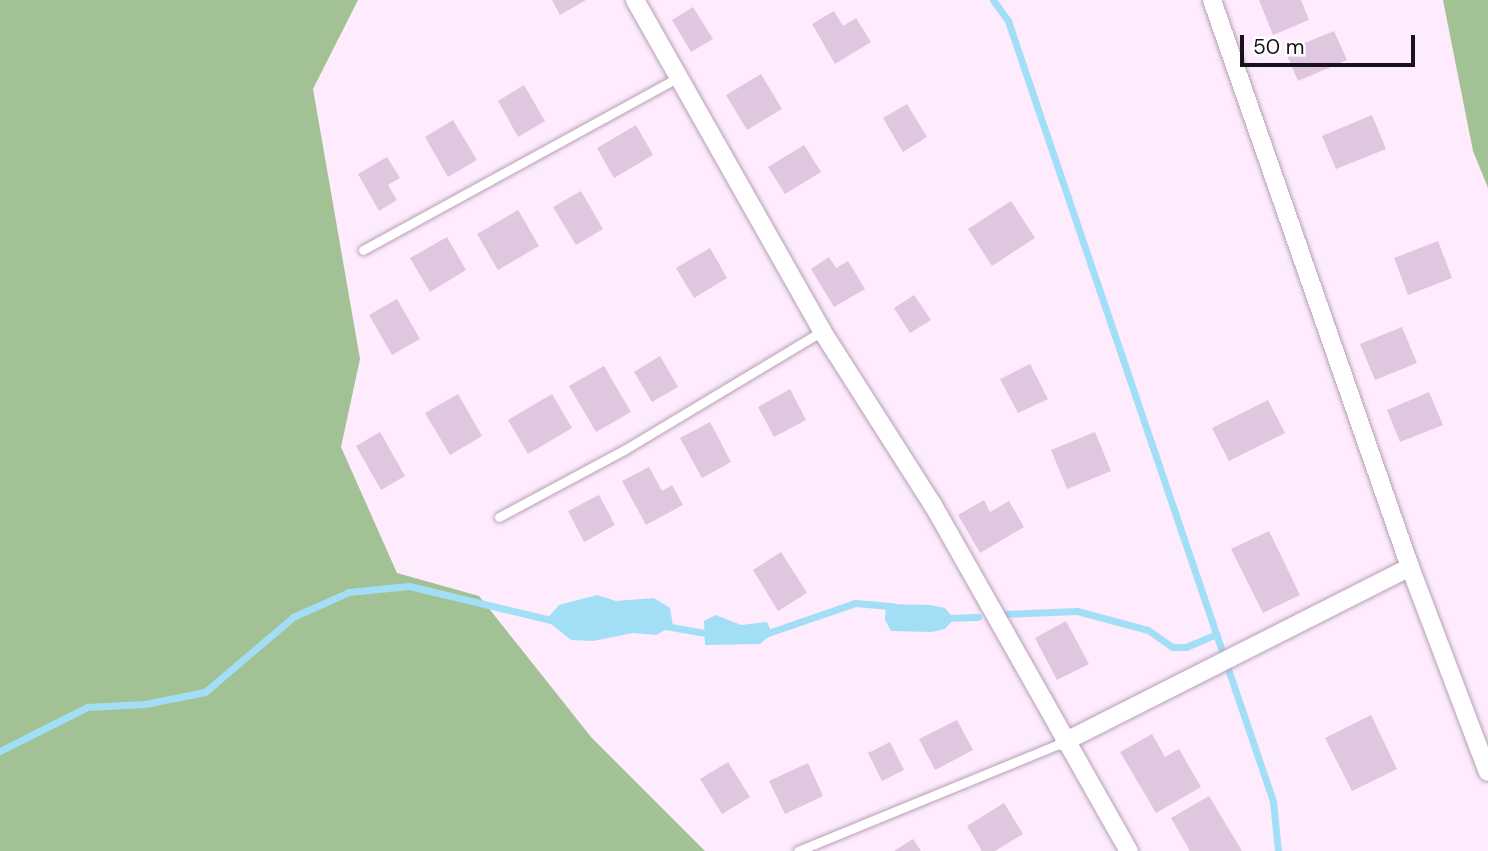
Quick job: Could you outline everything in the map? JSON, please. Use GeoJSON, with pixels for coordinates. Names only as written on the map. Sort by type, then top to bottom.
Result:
{"type":"FeatureCollection","features":[{"type":"Feature","properties":{"kind":"street"},"geometry":{"type":"LineString","coordinates":[[635,0],[822,331],[933,505],[1064,742],[1129,851]]}},
{"type":"Feature","properties":{"kind":"street"},"geometry":{"type":"LineString","coordinates":[[1212,0],[1410,567],[1488,772]]}},
{"type":"Feature","properties":{"kind":"street"},"geometry":{"type":"LineString","coordinates":[[1064,742],[1214,663],[1410,567]]}},
{"type":"Feature","properties":{"kind":"lane"},"geometry":{"type":"LineString","coordinates":[[363,250],[677,78]]}},
{"type":"Feature","properties":{"kind":"lane"},"geometry":{"type":"LineString","coordinates":[[499,517],[624,450],[822,331]]}},
{"type":"Feature","properties":{"kind":"lane"},"geometry":{"type":"LineString","coordinates":[[798,851],[1064,742]]}},
{"type":"Feature","properties":{"kind":"green space"},"geometry":{"type":"Polygon","coordinates":[[[0,0],[358,0],[313,89],[360,359],[341,447],[397,573],[479,596],[591,737],[705,851],[0,851],[0,0]]]}},
{"type":"Feature","properties":{"kind":"green space"},"geometry":{"type":"Polygon","coordinates":[[[1443,0],[1488,0],[1488,188],[1473,151],[1443,0]]]}},
{"type":"Feature","properties":{"kind":"water"},"geometry":{"type":"Polygon","coordinates":[[[597,595],[616,601],[654,598],[670,608],[673,626],[656,635],[633,633],[593,641],[571,640],[546,620],[559,605],[597,595]]]}},
{"type":"Feature","properties":{"kind":"water"},"geometry":{"type":"Polygon","coordinates":[[[886,604],[945,608],[954,619],[945,629],[932,632],[891,631],[885,620],[886,604]]]}},
{"type":"Feature","properties":{"kind":"water"},"geometry":{"type":"Polygon","coordinates":[[[716,615],[741,625],[767,622],[772,634],[760,644],[705,645],[704,621],[716,615]]]}},
{"type":"Feature","properties":{"kind":"building"},"geometry":{"type":"Polygon","coordinates":[[[552,0],[586,0],[560,15],[552,0]]]}},
{"type":"Feature","properties":{"kind":"building"},"geometry":{"type":"Polygon","coordinates":[[[1259,0],[1301,0],[1309,20],[1273,35],[1259,0]]]}},
{"type":"Feature","properties":{"kind":"building"},"geometry":{"type":"Polygon","coordinates":[[[693,7],[713,39],[691,52],[672,20],[693,7]]]}},
{"type":"Feature","properties":{"kind":"building"},"geometry":{"type":"Polygon","coordinates":[[[834,11],[843,26],[856,18],[871,42],[835,64],[812,24],[834,11]]]}},
{"type":"Feature","properties":{"kind":"building"},"geometry":{"type":"Polygon","coordinates":[[[1334,31],[1347,60],[1298,81],[1285,51],[1334,31]]]}},
{"type":"Feature","properties":{"kind":"building"},"geometry":{"type":"Polygon","coordinates":[[[761,74],[782,109],[747,130],[726,95],[761,74]]]}},
{"type":"Feature","properties":{"kind":"building"},"geometry":{"type":"Polygon","coordinates":[[[524,85],[545,121],[518,137],[498,101],[524,85]]]}},
{"type":"Feature","properties":{"kind":"building"},"geometry":{"type":"Polygon","coordinates":[[[907,104],[927,137],[903,152],[883,118],[907,104]]]}},
{"type":"Feature","properties":{"kind":"building"},"geometry":{"type":"Polygon","coordinates":[[[1372,115],[1386,149],[1336,169],[1322,136],[1372,115]]]}},
{"type":"Feature","properties":{"kind":"building"},"geometry":{"type":"Polygon","coordinates":[[[453,120],[477,160],[448,177],[425,137],[453,120]]]}},
{"type":"Feature","properties":{"kind":"building"},"geometry":{"type":"Polygon","coordinates":[[[636,125],[653,155],[614,178],[597,148],[636,125]]]}},
{"type":"Feature","properties":{"kind":"building"},"geometry":{"type":"Polygon","coordinates":[[[804,145],[821,172],[785,194],[768,167],[804,145]]]}},
{"type":"Feature","properties":{"kind":"building"},"geometry":{"type":"Polygon","coordinates":[[[387,157],[400,178],[388,185],[397,200],[379,211],[358,174],[387,157]]]}},
{"type":"Feature","properties":{"kind":"building"},"geometry":{"type":"Polygon","coordinates":[[[581,191],[603,229],[576,245],[553,207],[581,191]]]}},
{"type":"Feature","properties":{"kind":"building"},"geometry":{"type":"Polygon","coordinates":[[[1011,201],[1035,238],[992,266],[968,229],[1011,201]]]}},
{"type":"Feature","properties":{"kind":"building"},"geometry":{"type":"Polygon","coordinates":[[[518,210],[539,246],[498,270],[477,234],[518,210]]]}},
{"type":"Feature","properties":{"kind":"building"},"geometry":{"type":"Polygon","coordinates":[[[447,237],[466,270],[430,292],[410,258],[447,237]]]}},
{"type":"Feature","properties":{"kind":"building"},"geometry":{"type":"Polygon","coordinates":[[[1438,241],[1452,278],[1408,295],[1394,258],[1438,241]]]}},
{"type":"Feature","properties":{"kind":"building"},"geometry":{"type":"Polygon","coordinates":[[[710,248],[727,278],[694,298],[676,268],[710,248]]]}},
{"type":"Feature","properties":{"kind":"building"},"geometry":{"type":"Polygon","coordinates":[[[829,257],[836,268],[848,261],[865,289],[834,307],[811,269],[829,257]]]}},
{"type":"Feature","properties":{"kind":"building"},"geometry":{"type":"Polygon","coordinates":[[[914,295],[931,320],[910,333],[894,308],[914,295]]]}},
{"type":"Feature","properties":{"kind":"building"},"geometry":{"type":"Polygon","coordinates":[[[397,299],[420,339],[392,355],[369,315],[397,299]]]}},
{"type":"Feature","properties":{"kind":"building"},"geometry":{"type":"Polygon","coordinates":[[[1402,327],[1417,363],[1375,380],[1360,344],[1402,327]]]}},
{"type":"Feature","properties":{"kind":"building"},"geometry":{"type":"Polygon","coordinates":[[[660,356],[678,387],[652,402],[634,372],[660,356]]]}},
{"type":"Feature","properties":{"kind":"building"},"geometry":{"type":"Polygon","coordinates":[[[1030,364],[1048,399],[1018,413],[1000,379],[1030,364]]]}},
{"type":"Feature","properties":{"kind":"building"},"geometry":{"type":"Polygon","coordinates":[[[604,366],[631,412],[596,432],[569,386],[604,366]]]}},
{"type":"Feature","properties":{"kind":"building"},"geometry":{"type":"Polygon","coordinates":[[[790,389],[806,420],[774,437],[758,407],[790,389]]]}},
{"type":"Feature","properties":{"kind":"building"},"geometry":{"type":"Polygon","coordinates":[[[1429,392],[1443,425],[1400,442],[1387,410],[1429,392]]]}},
{"type":"Feature","properties":{"kind":"building"},"geometry":{"type":"Polygon","coordinates":[[[458,394],[482,436],[450,455],[425,413],[458,394]]]}},
{"type":"Feature","properties":{"kind":"building"},"geometry":{"type":"Polygon","coordinates":[[[552,394],[572,428],[528,454],[508,420],[552,394]]]}},
{"type":"Feature","properties":{"kind":"building"},"geometry":{"type":"Polygon","coordinates":[[[1268,400],[1285,433],[1229,461],[1212,428],[1268,400]]]}},
{"type":"Feature","properties":{"kind":"building"},"geometry":{"type":"Polygon","coordinates":[[[710,422],[731,462],[702,478],[680,438],[710,422]]]}},
{"type":"Feature","properties":{"kind":"building"},"geometry":{"type":"Polygon","coordinates":[[[380,432],[405,476],[381,490],[356,446],[380,432]]]}},
{"type":"Feature","properties":{"kind":"building"},"geometry":{"type":"Polygon","coordinates":[[[1095,432],[1111,471],[1067,489],[1051,450],[1095,432]]]}},
{"type":"Feature","properties":{"kind":"building"},"geometry":{"type":"Polygon","coordinates":[[[649,467],[662,491],[672,485],[683,505],[646,525],[622,481],[649,467]]]}},
{"type":"Feature","properties":{"kind":"building"},"geometry":{"type":"Polygon","coordinates":[[[599,495],[615,525],[584,542],[568,511],[599,495]]]}},
{"type":"Feature","properties":{"kind":"building"},"geometry":{"type":"Polygon","coordinates":[[[984,500],[990,512],[1009,501],[1024,527],[980,553],[958,515],[984,500]]]}},
{"type":"Feature","properties":{"kind":"building"},"geometry":{"type":"Polygon","coordinates":[[[1269,531],[1300,595],[1263,613],[1231,549],[1269,531]]]}},
{"type":"Feature","properties":{"kind":"building"},"geometry":{"type":"Polygon","coordinates":[[[781,552],[807,593],[778,611],[753,570],[781,552]]]}},
{"type":"Feature","properties":{"kind":"building"},"geometry":{"type":"Polygon","coordinates":[[[1066,621],[1089,664],[1057,680],[1035,638],[1066,621]]]}},
{"type":"Feature","properties":{"kind":"building"},"geometry":{"type":"Polygon","coordinates":[[[1371,715],[1397,769],[1352,791],[1325,738],[1371,715]]]}},
{"type":"Feature","properties":{"kind":"building"},"geometry":{"type":"Polygon","coordinates":[[[957,720],[973,750],[935,770],[919,739],[957,720]]]}},
{"type":"Feature","properties":{"kind":"building"},"geometry":{"type":"Polygon","coordinates":[[[1152,734],[1165,757],[1179,749],[1201,787],[1156,813],[1120,752],[1152,734]]]}},
{"type":"Feature","properties":{"kind":"building"},"geometry":{"type":"Polygon","coordinates":[[[890,742],[904,770],[882,781],[868,753],[890,742]]]}},
{"type":"Feature","properties":{"kind":"building"},"geometry":{"type":"Polygon","coordinates":[[[728,762],[750,797],[722,814],[700,779],[728,762]]]}},
{"type":"Feature","properties":{"kind":"building"},"geometry":{"type":"Polygon","coordinates":[[[808,763],[823,796],[785,814],[769,781],[808,763]]]}},
{"type":"Feature","properties":{"kind":"building"},"geometry":{"type":"Polygon","coordinates":[[[1209,796],[1242,851],[1190,851],[1171,818],[1209,796]]]}},
{"type":"Feature","properties":{"kind":"building"},"geometry":{"type":"Polygon","coordinates":[[[1004,803],[1023,834],[995,851],[982,851],[967,826],[1004,803]]]}},
{"type":"Feature","properties":{"kind":"building"},"geometry":{"type":"Polygon","coordinates":[[[913,839],[921,851],[894,851],[913,839]]]}},
{"type":"Feature","properties":{"kind":"waterway"},"geometry":{"type":"LineString","coordinates":[[993,0],[1008,21],[1273,801],[1278,851]]}},
{"type":"Feature","properties":{"kind":"waterway"},"geometry":{"type":"LineString","coordinates":[[0,751],[87,707],[145,704],[205,692],[293,617],[349,592],[409,586],[555,621]]}},
{"type":"Feature","properties":{"kind":"waterway"},"geometry":{"type":"LineString","coordinates":[[765,634],[855,603],[893,606]]}},
{"type":"Feature","properties":{"kind":"waterway"},"geometry":{"type":"LineString","coordinates":[[1004,614],[1077,611],[1148,630],[1172,647],[1186,647],[1216,634]]}},
{"type":"Feature","properties":{"kind":"waterway"},"geometry":{"type":"LineString","coordinates":[[946,618],[978,617]]}},
{"type":"Feature","properties":{"kind":"waterway"},"geometry":{"type":"LineString","coordinates":[[665,626],[711,634]]}}]}
